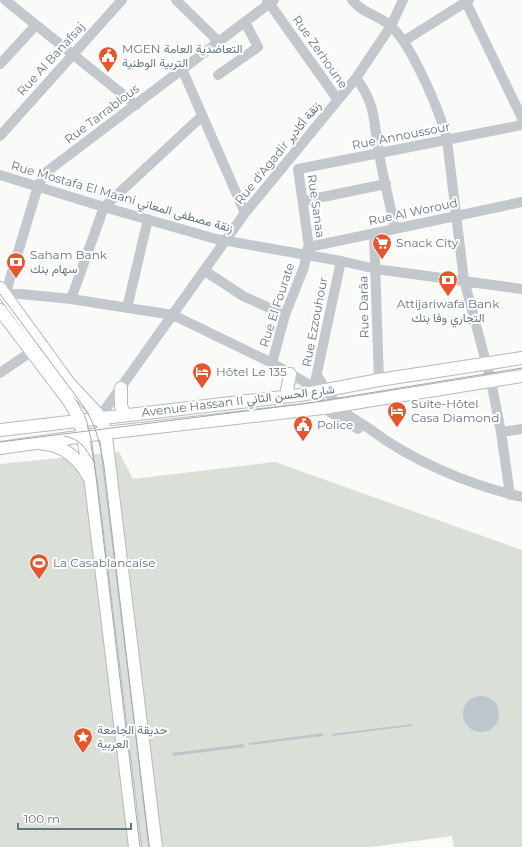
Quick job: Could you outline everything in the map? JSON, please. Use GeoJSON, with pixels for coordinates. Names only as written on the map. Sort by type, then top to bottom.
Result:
{"type":"FeatureCollection","features":[{"type":"Feature","properties":{"kind":"main road"},"geometry":{"type":"LineString","coordinates":[[2,291],[69,383],[94,410],[105,433],[156,847]]}},
{"type":"Feature","properties":{"kind":"main road"},"geometry":{"type":"LineString","coordinates":[[0,310],[69,401],[80,420],[91,484],[135,847]]}},
{"type":"Feature","properties":{"kind":"main road","name":"Avenue Hassan II شارع الحسن الثاني"},"geometry":{"type":"LineString","coordinates":[[0,430],[286,396],[522,358]]}},
{"type":"Feature","properties":{"kind":"main road"},"geometry":{"type":"LineString","coordinates":[[286,396],[290,374]]}},
{"type":"Feature","properties":{"kind":"main road","name":"Avenue Hassan II شارع الحسن الثاني"},"geometry":{"type":"LineString","coordinates":[[0,448],[105,433],[324,408],[522,376]]}},
{"type":"Feature","properties":{"kind":"main road"},"geometry":{"type":"LineString","coordinates":[[121,388],[121,406],[125,415]]}},
{"type":"Feature","properties":{"kind":"main road"},"geometry":{"type":"LineString","coordinates":[[32,444],[48,444],[67,452],[85,471],[91,484]]}},
{"type":"Feature","properties":{"kind":"street"},"geometry":{"type":"LineString","coordinates":[[5,0],[136,105]]}},
{"type":"Feature","properties":{"kind":"street","name":"Rue Al Banafsaj"},"geometry":{"type":"LineString","coordinates":[[0,136],[122,0]]}},
{"type":"Feature","properties":{"kind":"street"},"geometry":{"type":"LineString","coordinates":[[176,0],[218,42]]}},
{"type":"Feature","properties":{"kind":"street"},"geometry":{"type":"LineString","coordinates":[[352,0],[362,10],[391,26],[404,41],[443,124],[447,140],[464,280],[491,381],[501,432],[510,495]]}},
{"type":"Feature","properties":{"kind":"street","name":"Rue d'Agadir زنقة أكادير"},"geometry":{"type":"LineString","coordinates":[[99,418],[245,213],[356,78],[391,26],[403,0]]}},
{"type":"Feature","properties":{"kind":"street","name":"Rue Tarrablous"},"geometry":{"type":"LineString","coordinates":[[2,291],[41,178],[49,170],[245,22],[270,1]]}},
{"type":"Feature","properties":{"kind":"street","name":"Rue Zerhoune"},"geometry":{"type":"LineString","coordinates":[[270,1],[338,100]]}},
{"type":"Feature","properties":{"kind":"street"},"geometry":{"type":"LineString","coordinates":[[404,41],[467,1],[522,118]]}},
{"type":"Feature","properties":{"kind":"street"},"geometry":{"type":"LineString","coordinates":[[218,74],[258,47],[245,22]]}},
{"type":"Feature","properties":{"kind":"street"},"geometry":{"type":"LineString","coordinates":[[0,64],[36,25]]}},
{"type":"Feature","properties":{"kind":"street"},"geometry":{"type":"LineString","coordinates":[[182,69],[245,213]]}},
{"type":"Feature","properties":{"kind":"street"},"geometry":{"type":"LineString","coordinates":[[356,78],[367,94],[372,105],[379,153],[395,229]]}},
{"type":"Feature","properties":{"kind":"street"},"geometry":{"type":"LineString","coordinates":[[71,299],[104,207],[202,116]]}},
{"type":"Feature","properties":{"kind":"street","name":"Rue Annoussour"},"geometry":{"type":"LineString","coordinates":[[298,169],[522,125]]}},
{"type":"Feature","properties":{"kind":"street"},"geometry":{"type":"LineString","coordinates":[[288,161],[298,169]]}},
{"type":"Feature","properties":{"kind":"street","name":"Rue Sanaa"},"geometry":{"type":"LineString","coordinates":[[298,169],[303,201],[307,250]]}},
{"type":"Feature","properties":{"kind":"street","name":"Rue Mostafa El Maani زنقة مصطفى المعاني"},"geometry":{"type":"LineString","coordinates":[[0,176],[226,241],[307,250],[376,269],[522,289]]}},
{"type":"Feature","properties":{"kind":"street"},"geometry":{"type":"LineString","coordinates":[[303,201],[386,184]]}},
{"type":"Feature","properties":{"kind":"street","name":"Rue Al Woroud"},"geometry":{"type":"LineString","coordinates":[[307,250],[374,233],[522,202]]}},
{"type":"Feature","properties":{"kind":"street"},"geometry":{"type":"LineString","coordinates":[[127,308],[148,219]]}},
{"type":"Feature","properties":{"kind":"street","name":"Rue Darâa"},"geometry":{"type":"LineString","coordinates":[[374,233],[379,380]]}},
{"type":"Feature","properties":{"kind":"street","name":"Rue El Fourate"},"geometry":{"type":"LineString","coordinates":[[272,363],[286,315],[304,267],[307,250]]}},
{"type":"Feature","properties":{"kind":"street","name":"Rue Ezzouhour"},"geometry":{"type":"LineString","coordinates":[[318,390],[318,377],[341,260]]}},
{"type":"Feature","properties":{"kind":"street"},"geometry":{"type":"LineString","coordinates":[[205,271],[243,296],[286,315]]}},
{"type":"Feature","properties":{"kind":"street"},"geometry":{"type":"LineString","coordinates":[[2,291],[71,299],[173,315],[272,363],[318,390],[377,436],[449,472],[510,495],[522,497]]}},
{"type":"Feature","properties":{"kind":"street"},"geometry":{"type":"LineString","coordinates":[[0,373],[32,351]]}},
{"type":"Feature","properties":{"kind":"street"},"geometry":{"type":"LineString","coordinates":[[318,377],[318,390],[324,408],[348,423],[369,434],[377,436]]}},
{"type":"Feature","properties":{"kind":"street"},"geometry":{"type":"LineString","coordinates":[[501,432],[522,429]]}},
{"type":"Feature","properties":{"kind":"shaded area"},"geometry":{"type":"Polygon","coordinates":[[[119,452],[133,479],[275,462],[522,550],[522,847],[454,847],[452,836],[371,847],[0,847],[0,464],[119,452]]]}},
{"type":"Feature","properties":{"kind":"shaded area"},"geometry":{"type":"Polygon","coordinates":[[[485,696],[494,701],[498,707],[498,721],[494,727],[485,732],[477,732],[468,727],[464,721],[463,710],[468,701],[474,697],[485,696]]]}},
{"type":"Feature","properties":{"kind":"shaded area"},"geometry":{"type":"Polygon","coordinates":[[[412,724],[412,726],[332,736],[331,734],[412,724]]]}},
{"type":"Feature","properties":{"kind":"shaded area"},"geometry":{"type":"Polygon","coordinates":[[[323,733],[323,736],[249,745],[249,743],[323,733]]]}},
{"type":"Feature","properties":{"kind":"shaded area"},"geometry":{"type":"Polygon","coordinates":[[[243,744],[244,747],[173,756],[172,753],[243,744]]]}},
{"type":"Feature","properties":{"kind":"tram line"},"geometry":{"type":"LineString","coordinates":[[0,294],[84,407],[92,421],[99,442],[104,466],[149,847]]}},
{"type":"Feature","properties":{"kind":"tram line"},"geometry":{"type":"LineString","coordinates":[[0,442],[302,404],[522,368]]}},
{"type":"Feature","properties":{"kind":"tram line"},"geometry":{"type":"LineString","coordinates":[[84,415],[92,443],[140,847]]}},
{"type":"Feature","properties":{"kind":"tram line"},"geometry":{"type":"LineString","coordinates":[[64,436],[70,437],[79,442],[94,462]]}},
{"type":"Feature","properties":{"kind":"place","name":"MGEN التعاضدية العامة التربية الوطنية"},"geometry":{"type":"Point","coordinates":[108,73]}},
{"type":"Feature","properties":{"kind":"place","name":"Snack City"},"geometry":{"type":"Point","coordinates":[382,260]}},
{"type":"Feature","properties":{"kind":"place","name":"Saham Bank سهام بنك"},"geometry":{"type":"Point","coordinates":[16,279]}},
{"type":"Feature","properties":{"kind":"place","name":"Attijariwafa Bank التجاري وفا بنك"},"geometry":{"type":"Point","coordinates":[448,297]}},
{"type":"Feature","properties":{"kind":"place","name":"Hôtel Le 135"},"geometry":{"type":"Point","coordinates":[202,389]}},
{"type":"Feature","properties":{"kind":"place","name":"Suite-Hôtel Casa Diamond"},"geometry":{"type":"Point","coordinates":[397,428]}},
{"type":"Feature","properties":{"kind":"place","name":"Police"},"geometry":{"type":"Point","coordinates":[303,442]}},
{"type":"Feature","properties":{"kind":"place","name":"La Casablancaise"},"geometry":{"type":"Point","coordinates":[39,580]}},
{"type":"Feature","properties":{"kind":"place","name":"حديقة الجامعة العربية"},"geometry":{"type":"Point","coordinates":[83,754]}}]}
